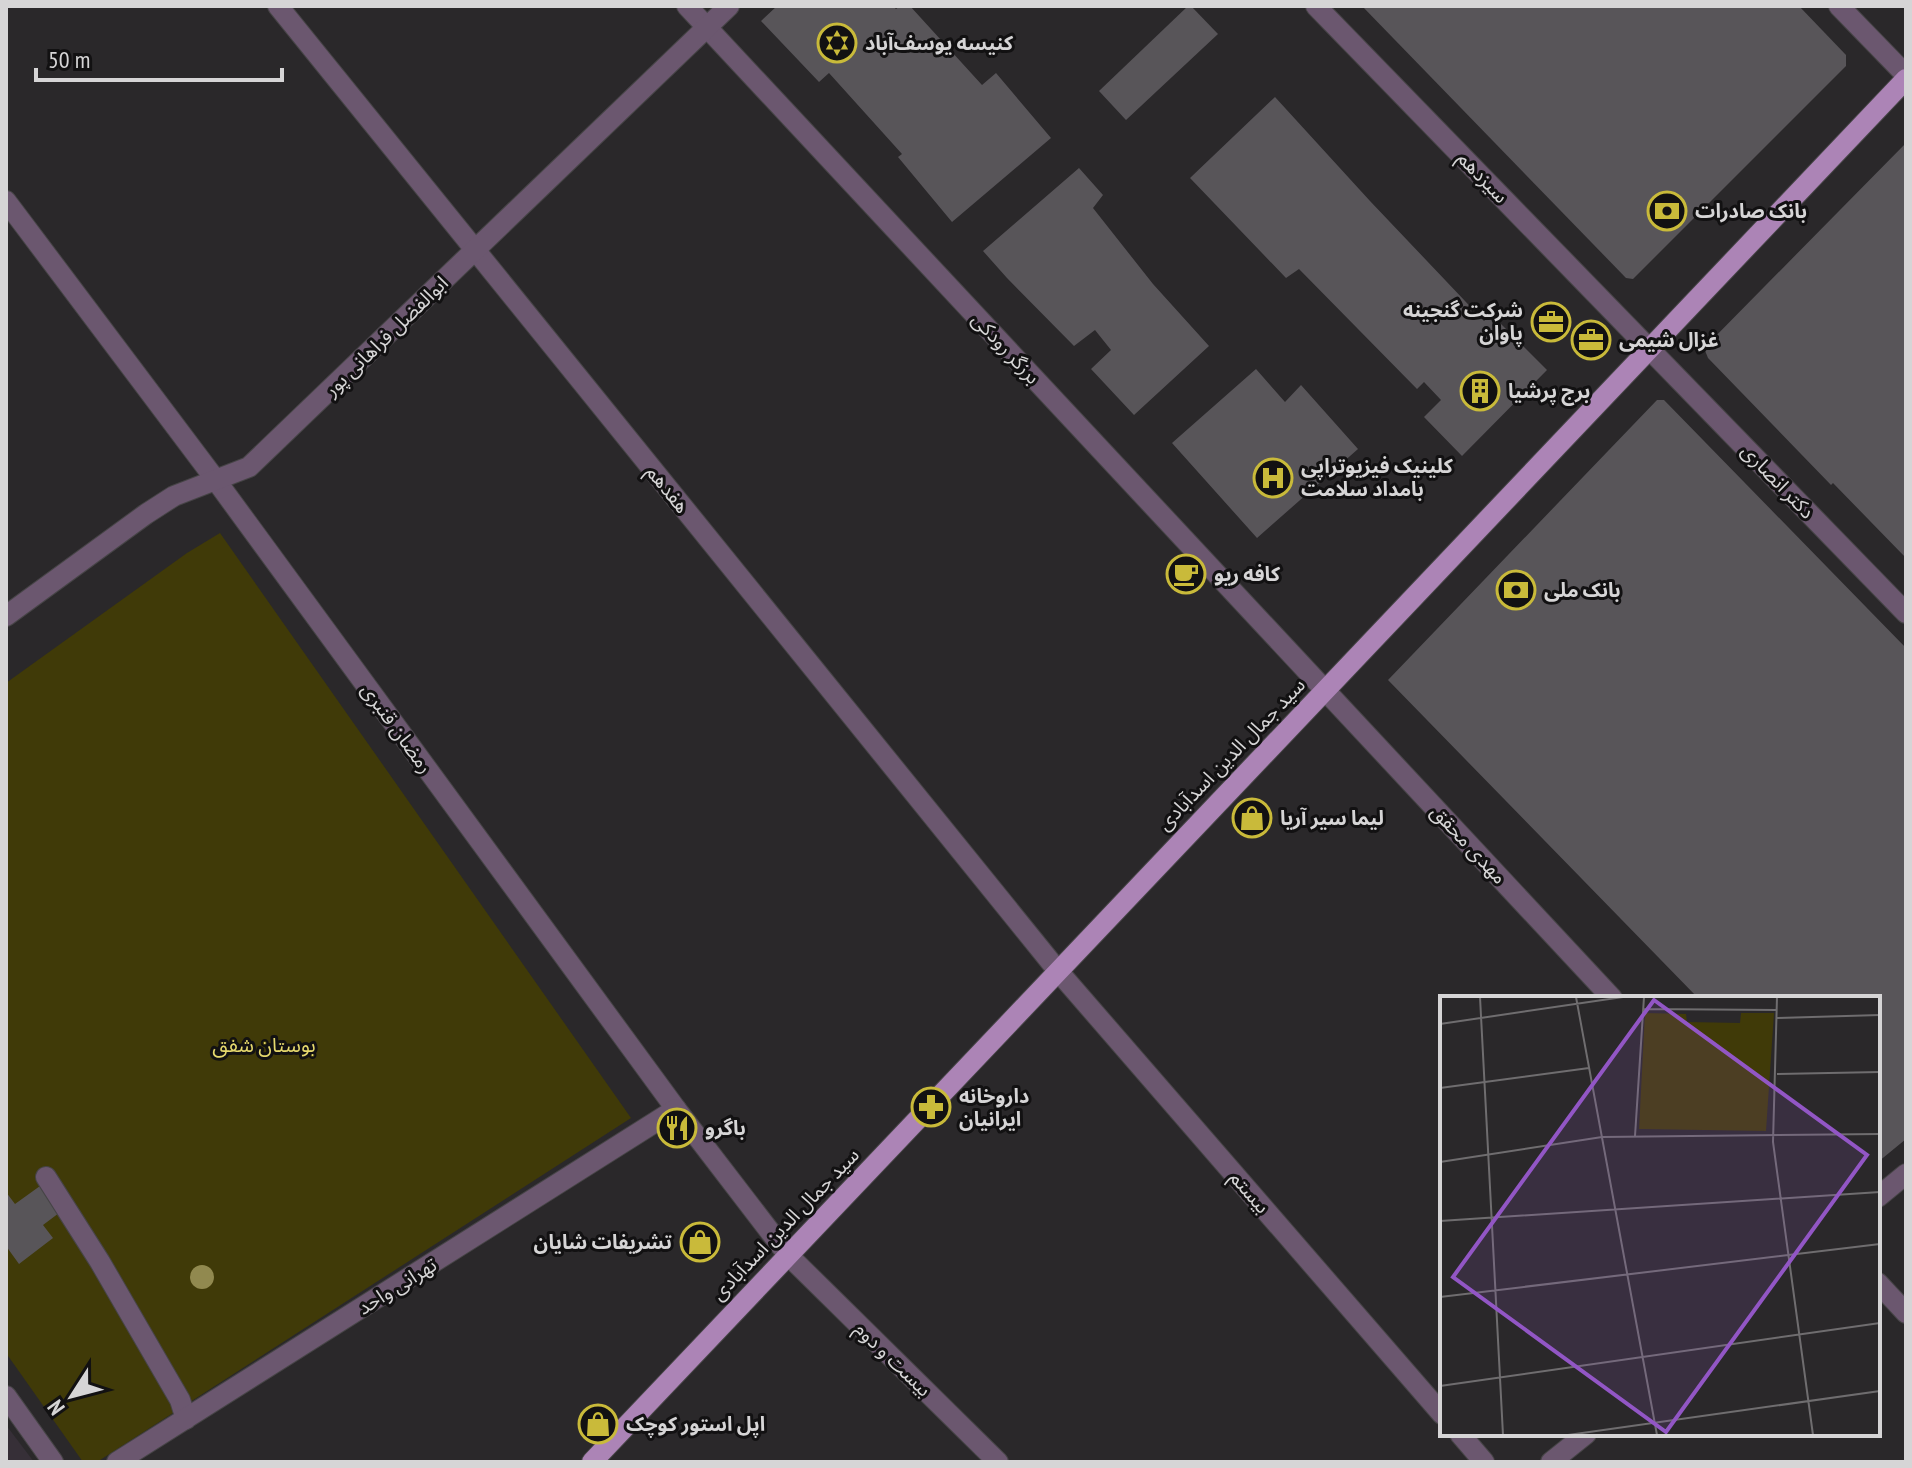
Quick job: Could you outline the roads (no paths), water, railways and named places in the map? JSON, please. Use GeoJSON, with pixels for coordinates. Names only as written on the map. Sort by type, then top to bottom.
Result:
{"type":"FeatureCollection","features":[{"type":"Feature","properties":{"kind":"main road","name":"سید جمال الدین اسدآبادی"},"geometry":{"type":"LineString","coordinates":[[592,1462],[1906,77]]}},
{"type":"Feature","properties":{"kind":"street","name":"هفدهم"},"geometry":{"type":"LineString","coordinates":[[278,6],[1058,971]]}},
{"type":"Feature","properties":{"kind":"street","name":"برزگر رودکی"},"geometry":{"type":"LineString","coordinates":[[687,6],[1325,690]]}},
{"type":"Feature","properties":{"kind":"street","name":"ابوالفضل فراهانی پور"},"geometry":{"type":"LineString","coordinates":[[6,616],[174,496],[249,467],[729,6]]}},
{"type":"Feature","properties":{"kind":"street","name":"سیزدهم"},"geometry":{"type":"LineString","coordinates":[[1316,6],[1649,349]]}},
{"type":"Feature","properties":{"kind":"street"},"geometry":{"type":"LineString","coordinates":[[1839,6],[1906,77]]}},
{"type":"Feature","properties":{"kind":"street","name":"رمضان قنبری"},"geometry":{"type":"LineString","coordinates":[[6,201],[215,479],[676,1109],[788,1255]]}},
{"type":"Feature","properties":{"kind":"street","name":"دکتر انصاری"},"geometry":{"type":"LineString","coordinates":[[1649,349],[1906,613]]}},
{"type":"Feature","properties":{"kind":"street","name":"مهدی محقق"},"geometry":{"type":"LineString","coordinates":[[1325,690],[1610,996]]}},
{"type":"Feature","properties":{"kind":"street","name":"بیستم"},"geometry":{"type":"LineString","coordinates":[[1058,971],[1440,1412]]}},
{"type":"Feature","properties":{"kind":"street","name":"تهرانی واحد"},"geometry":{"type":"LineString","coordinates":[[117,1462],[676,1109]]}},
{"type":"Feature","properties":{"kind":"street"},"geometry":{"type":"LineString","coordinates":[[1880,1195],[1906,1174]]}},
{"type":"Feature","properties":{"kind":"street"},"geometry":{"type":"LineString","coordinates":[[46,1177],[124,1303],[180,1400],[186,1419]]}},
{"type":"Feature","properties":{"kind":"street","name":"بیست و دوم"},"geometry":{"type":"LineString","coordinates":[[788,1255],[998,1462]]}},
{"type":"Feature","properties":{"kind":"street"},"geometry":{"type":"LineString","coordinates":[[1880,1285],[1906,1313]]}},
{"type":"Feature","properties":{"kind":"street"},"geometry":{"type":"LineString","coordinates":[[6,1396],[53,1462]]}},
{"type":"Feature","properties":{"kind":"street"},"geometry":{"type":"LineString","coordinates":[[1462,1436],[1484,1462]]}},
{"type":"Feature","properties":{"kind":"street"},"geometry":{"type":"LineString","coordinates":[[1551,1462],[1584,1436]]}},
{"type":"Feature","properties":{"kind":"place","name":"کنیسه یوسف‌آباد"},"geometry":{"type":"Point","coordinates":[837,43]}},
{"type":"Feature","properties":{"kind":"place","name":"بانک صادرات"},"geometry":{"type":"Point","coordinates":[1667,211]}},
{"type":"Feature","properties":{"kind":"place","name":"شرکت گنجینه پاوان"},"geometry":{"type":"Point","coordinates":[1551,322]}},
{"type":"Feature","properties":{"kind":"place","name":"غزال شیمی"},"geometry":{"type":"Point","coordinates":[1591,340]}},
{"type":"Feature","properties":{"kind":"place","name":"برج پرشیا"},"geometry":{"type":"Point","coordinates":[1480,391]}},
{"type":"Feature","properties":{"kind":"place","name":"کلینیک فیزیوتراپی بامداد سلامت"},"geometry":{"type":"Point","coordinates":[1273,478]}},
{"type":"Feature","properties":{"kind":"place","name":"کافه ریو"},"geometry":{"type":"Point","coordinates":[1186,574]}},
{"type":"Feature","properties":{"kind":"place","name":"بانک ملی"},"geometry":{"type":"Point","coordinates":[1516,590]}},
{"type":"Feature","properties":{"kind":"place","name":"لیما سیر آریا"},"geometry":{"type":"Point","coordinates":[1252,818]}},
{"type":"Feature","properties":{"kind":"place","name":"داروخانه ایرانیان"},"geometry":{"type":"Point","coordinates":[931,1107]}},
{"type":"Feature","properties":{"kind":"place","name":"باگرو"},"geometry":{"type":"Point","coordinates":[677,1128]}},
{"type":"Feature","properties":{"kind":"place","name":"تشریفات شایان"},"geometry":{"type":"Point","coordinates":[700,1242]}},
{"type":"Feature","properties":{"kind":"place","name":"اپل استور کوچک"},"geometry":{"type":"Point","coordinates":[598,1424]}},
{"type":"Feature","properties":{"kind":"park label","name":"بوستان شفق"},"geometry":{"type":"Point","coordinates":[264,1045]}}]}
